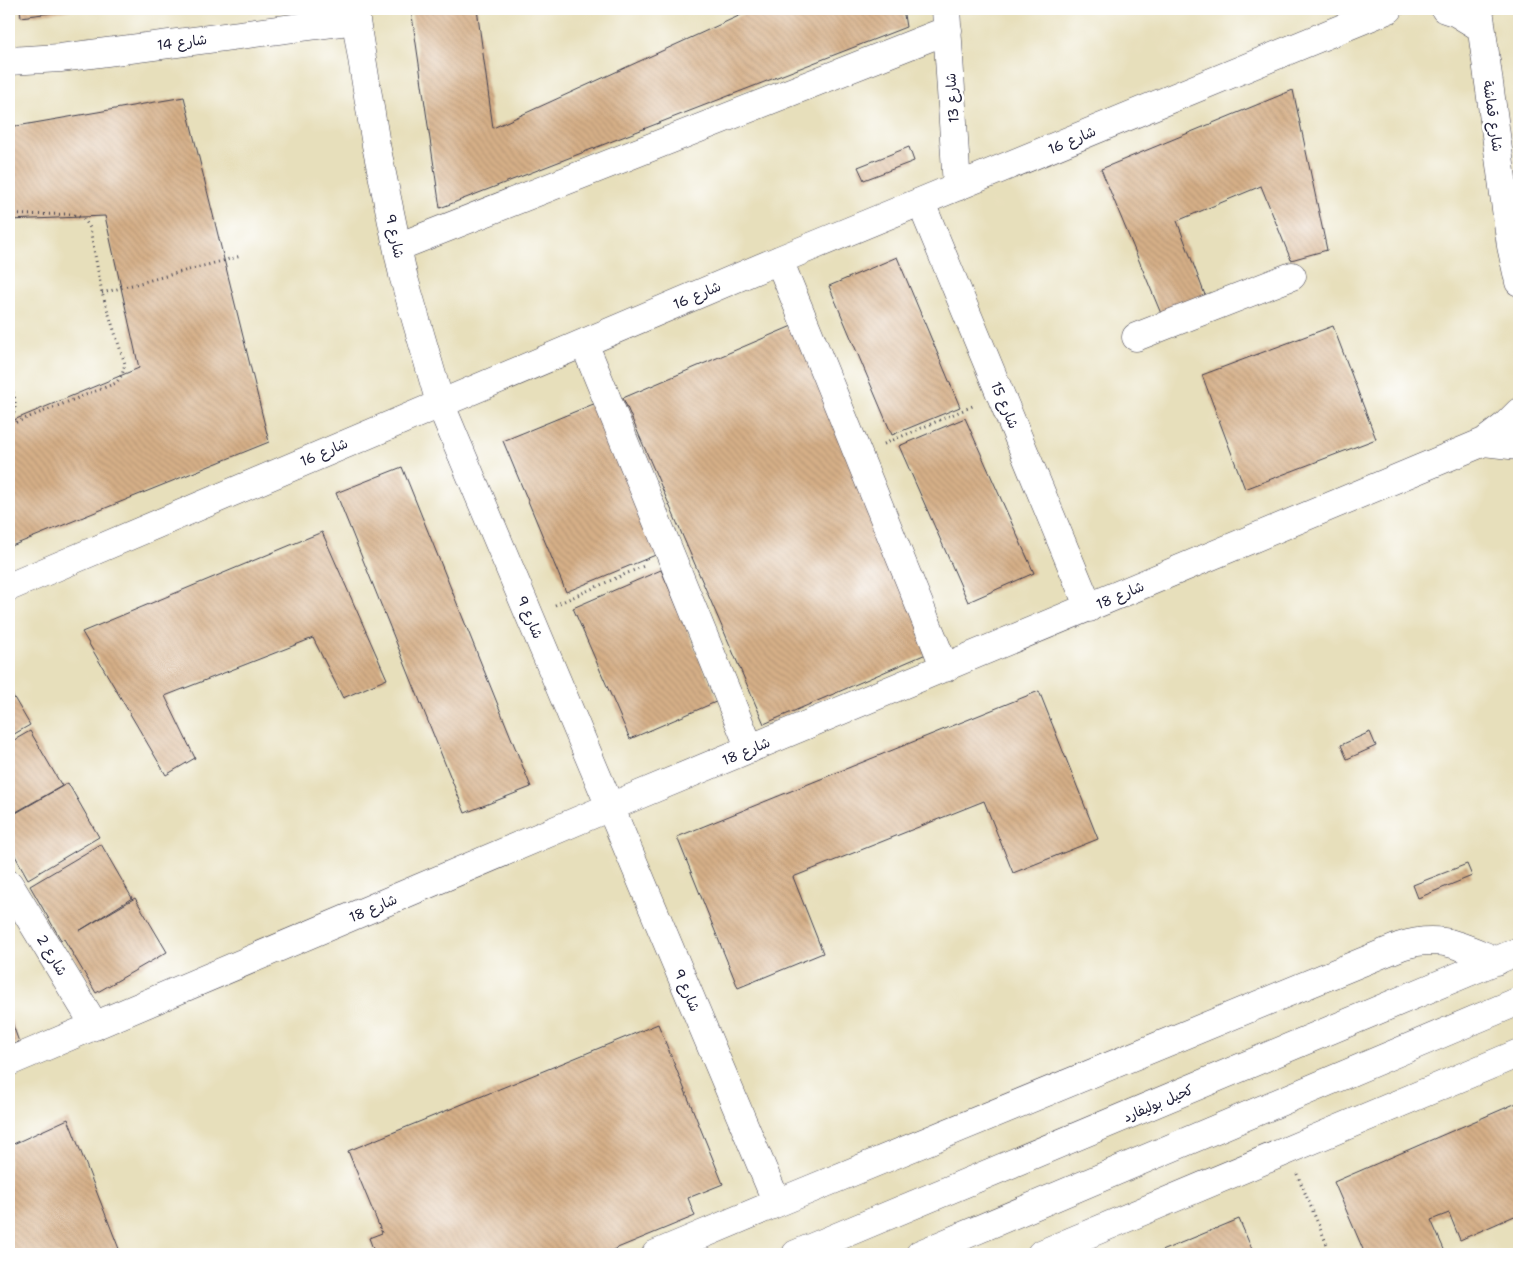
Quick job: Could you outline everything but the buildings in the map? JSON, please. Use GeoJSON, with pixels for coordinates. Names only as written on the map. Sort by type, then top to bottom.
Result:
{"type":"FeatureCollection","features":[{"type":"Feature","properties":{"kind":"street","name":"شارع 16"},"geometry":{"type":"LineString","coordinates":[[9,587],[779,260],[1388,9]]}},
{"type":"Feature","properties":{"kind":"street"},"geometry":{"type":"LineString","coordinates":[[1445,9],[1480,18]]}},
{"type":"Feature","properties":{"kind":"street","name":"شارع 14"},"geometry":{"type":"LineString","coordinates":[[9,61],[60,58],[355,14]]}},
{"type":"Feature","properties":{"kind":"street","name":"شارع 9"},"geometry":{"type":"LineString","coordinates":[[355,14],[376,145],[403,275],[440,403],[777,1203]]}},
{"type":"Feature","properties":{"kind":"street","name":"شارع قماشة"},"geometry":{"type":"LineString","coordinates":[[1480,18],[1511,246],[1519,282]]}},
{"type":"Feature","properties":{"kind":"street","name":"شارع 13"},"geometry":{"type":"LineString","coordinates":[[947,20],[957,188]]}},
{"type":"Feature","properties":{"kind":"street"},"geometry":{"type":"LineString","coordinates":[[398,247],[947,20]]}},
{"type":"Feature","properties":{"kind":"street","name":"شارع 15"},"geometry":{"type":"LineString","coordinates":[[921,203],[1090,608]]}},
{"type":"Feature","properties":{"kind":"street"},"geometry":{"type":"LineString","coordinates":[[779,260],[945,668]]}},
{"type":"Feature","properties":{"kind":"street"},"geometry":{"type":"LineString","coordinates":[[1136,337],[1292,276]]}},
{"type":"Feature","properties":{"kind":"street"},"geometry":{"type":"LineString","coordinates":[[584,343],[750,749]]}},
{"type":"Feature","properties":{"kind":"street","name":"شارع 18"},"geometry":{"type":"LineString","coordinates":[[9,1062],[610,807],[1484,442],[1519,412]]}},
{"type":"Feature","properties":{"kind":"street","name":"شارع 18"},"geometry":{"type":"LineString","coordinates":[[1484,442],[1519,446]]}},
{"type":"Feature","properties":{"kind":"street","name":"شارع 2"},"geometry":{"type":"LineString","coordinates":[[9,884],[95,1026]]}},
{"type":"Feature","properties":{"kind":"street"},"geometry":{"type":"LineString","coordinates":[[656,1254],[1415,941],[1444,941],[1508,956]]}},
{"type":"Feature","properties":{"kind":"street","name":"كحيل بوليفارد"},"geometry":{"type":"LineString","coordinates":[[796,1254],[1508,956]]}},
{"type":"Feature","properties":{"kind":"street"},"geometry":{"type":"LineString","coordinates":[[920,1254],[1519,1001]]}},
{"type":"Feature","properties":{"kind":"street"},"geometry":{"type":"LineString","coordinates":[[1041,1254],[1519,1053]]}},
{"type":"Feature","properties":{"kind":"path"},"geometry":{"type":"LineString","coordinates":[[9,215],[70,214],[86,221],[90,228],[102,293],[125,364],[122,375],[116,383],[9,425]]}},
{"type":"Feature","properties":{"kind":"path"},"geometry":{"type":"LineString","coordinates":[[102,293],[241,256]]}},
{"type":"Feature","properties":{"kind":"path"},"geometry":{"type":"LineString","coordinates":[[9,382],[15,396],[16,411],[9,425]]}},
{"type":"Feature","properties":{"kind":"path"},"geometry":{"type":"LineString","coordinates":[[858,455],[1001,394]]}},
{"type":"Feature","properties":{"kind":"path"},"geometry":{"type":"LineString","coordinates":[[529,616],[670,555]]}},
{"type":"Feature","properties":{"kind":"path"},"geometry":{"type":"LineString","coordinates":[[1287,1151],[1331,1254]]}}]}
